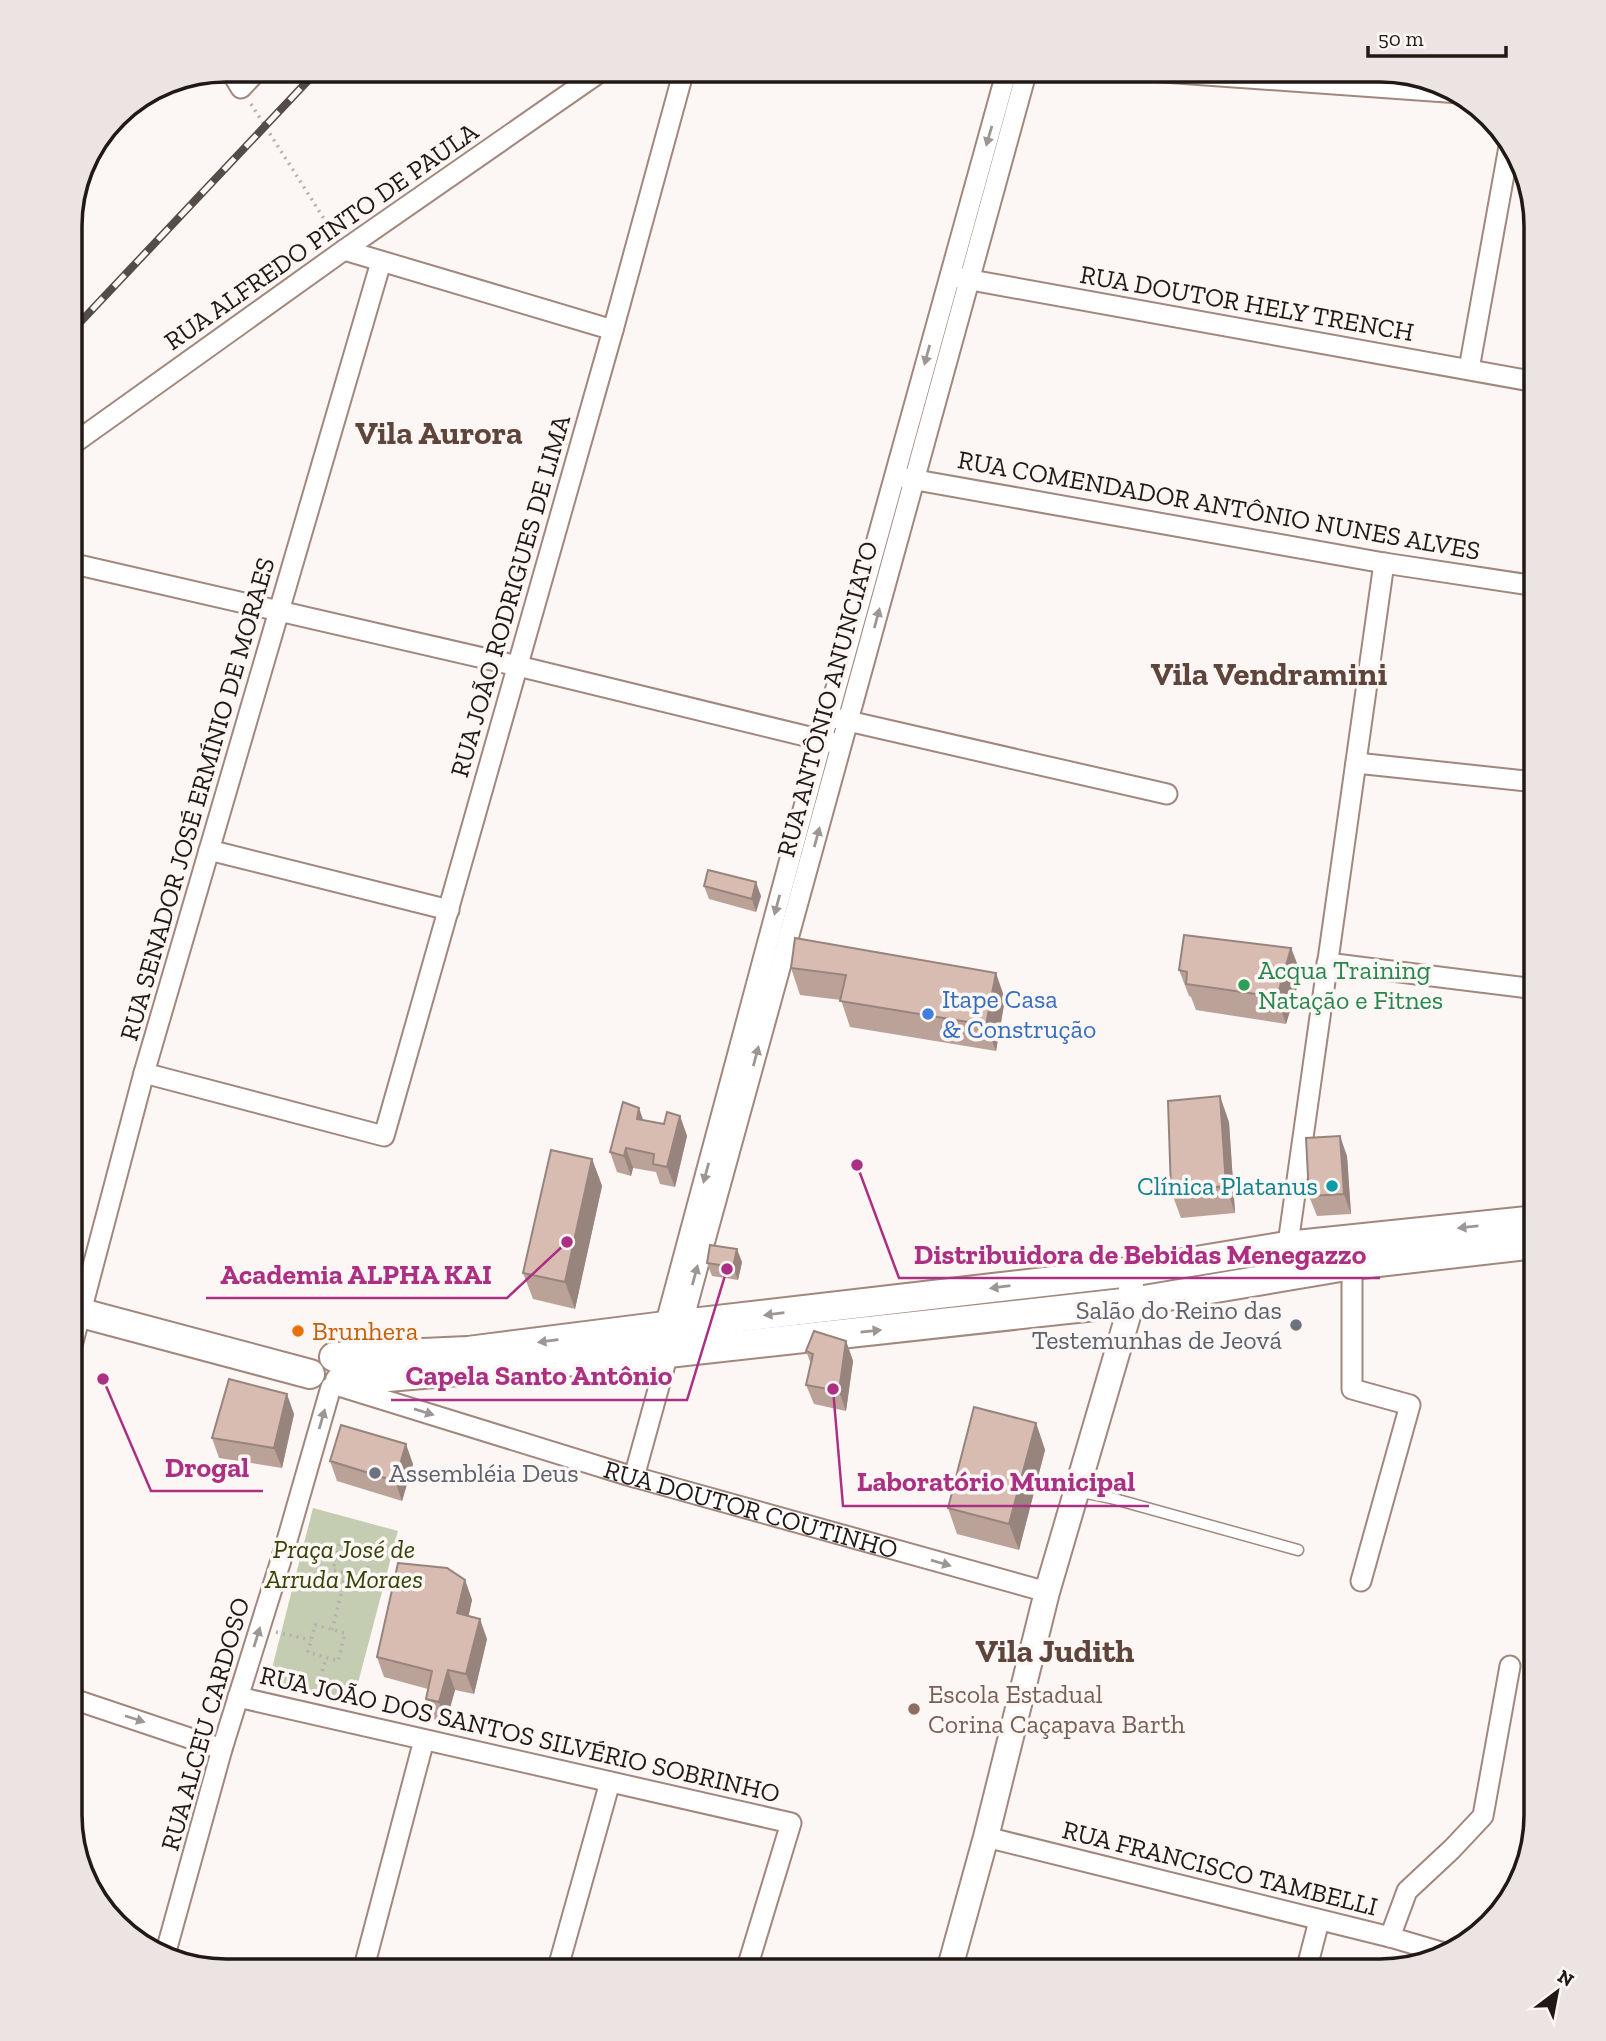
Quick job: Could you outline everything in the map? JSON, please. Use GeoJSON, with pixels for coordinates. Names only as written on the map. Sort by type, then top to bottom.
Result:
{"type":"FeatureCollection","features":[{"type":"Feature","properties":{"kind":"main road"},"geometry":{"type":"LineString","coordinates":[[672,1336],[906,1298],[1130,1272],[1287,1246],[1524,1221]]}},
{"type":"Feature","properties":{"kind":"main road"},"geometry":{"type":"LineString","coordinates":[[330,1377],[468,1351],[672,1336],[909,1326],[1132,1303],[1352,1265],[1524,1245]]}},
{"type":"Feature","properties":{"kind":"main road"},"geometry":{"type":"LineString","coordinates":[[906,1298],[909,1326]]}},
{"type":"Feature","properties":{"kind":"main road","name":"RUA DOUTOR COUTINHO"},"geometry":{"type":"LineString","coordinates":[[82,1313],[330,1377]]}},
{"type":"Feature","properties":{"kind":"street"},"geometry":{"type":"LineString","coordinates":[[238,83],[241,88],[246,83]]}},
{"type":"Feature","properties":{"kind":"street","name":"RUA ALFREDO PINTO DE PAULA"},"geometry":{"type":"LineString","coordinates":[[83,437],[584,83]]}},
{"type":"Feature","properties":{"kind":"street","name":"RUA JOÃO RODRIGUES DE LIMA"},"geometry":{"type":"LineString","coordinates":[[144,1073],[384,1136],[680,83]]}},
{"type":"Feature","properties":{"kind":"street","name":"RUA ANTÔNIO ANUNCIATO"},"geometry":{"type":"LineString","coordinates":[[634,1477],[768,977],[828,717],[1003,83]]}},
{"type":"Feature","properties":{"kind":"street","name":"RUA ANTÔNIO ANUNCIATO"},"geometry":{"type":"LineString","coordinates":[[768,977],[849,722],[1023,83]]}},
{"type":"Feature","properties":{"kind":"street"},"geometry":{"type":"LineString","coordinates":[[1319,83],[1428,91]]}},
{"type":"Feature","properties":{"kind":"street"},"geometry":{"type":"LineString","coordinates":[[1469,369],[1507,159]]}},
{"type":"Feature","properties":{"kind":"street"},"geometry":{"type":"LineString","coordinates":[[344,250],[613,330]]}},
{"type":"Feature","properties":{"kind":"street","name":"RUA SENADOR JOSÉ ERMÍNIO DE MORAES"},"geometry":{"type":"LineString","coordinates":[[82,1289],[381,262]]}},
{"type":"Feature","properties":{"kind":"street","name":"RUA DOUTOR HELY TRENCH"},"geometry":{"type":"LineString","coordinates":[[948,276],[1524,380]]}},
{"type":"Feature","properties":{"kind":"street"},"geometry":{"type":"LineString","coordinates":[[910,415],[932,421]]}},
{"type":"Feature","properties":{"kind":"street","name":"RUA COMENDADOR ANTÔNIO NUNES ALVES"},"geometry":{"type":"LineString","coordinates":[[894,476],[1384,563],[1524,584]]}},
{"type":"Feature","properties":{"kind":"street"},"geometry":{"type":"LineString","coordinates":[[1283,1276],[1384,563]]}},
{"type":"Feature","properties":{"kind":"street"},"geometry":{"type":"LineString","coordinates":[[83,566],[518,666],[842,745]]}},
{"type":"Feature","properties":{"kind":"street"},"geometry":{"type":"LineString","coordinates":[[828,717],[1167,794]]}},
{"type":"Feature","properties":{"kind":"street"},"geometry":{"type":"LineString","coordinates":[[1356,762],[1524,781]]}},
{"type":"Feature","properties":{"kind":"street"},"geometry":{"type":"LineString","coordinates":[[209,850],[449,910]]}},
{"type":"Feature","properties":{"kind":"street"},"geometry":{"type":"LineString","coordinates":[[1327,962],[1524,987]]}},
{"type":"Feature","properties":{"kind":"street"},"geometry":{"type":"LineString","coordinates":[[1352,1265],[1352,1389],[1410,1405],[1361,1581]]}},
{"type":"Feature","properties":{"kind":"street"},"geometry":{"type":"LineString","coordinates":[[952,1959],[986,1837],[1047,1592],[1132,1303],[1130,1272]]}},
{"type":"Feature","properties":{"kind":"street","name":"RUA DOUTOR COUTINHO"},"geometry":{"type":"LineString","coordinates":[[330,1377],[634,1477],[1047,1592]]}},
{"type":"Feature","properties":{"kind":"street","name":"RUA ALCEU CARDOSO"},"geometry":{"type":"LineString","coordinates":[[167,1946],[222,1749],[286,1544],[330,1377]]}},
{"type":"Feature","properties":{"kind":"street"},"geometry":{"type":"LineString","coordinates":[[1390,1937],[1408,1891],[1483,1816],[1510,1666]]}},
{"type":"Feature","properties":{"kind":"street","name":"RUA JOÃO DOS SANTOS SILVÉRIO SOBRINHO"},"geometry":{"type":"LineString","coordinates":[[238,1697],[791,1823],[750,1959]]}},
{"type":"Feature","properties":{"kind":"street"},"geometry":{"type":"LineString","coordinates":[[82,1702],[222,1749]]}},
{"type":"Feature","properties":{"kind":"street"},"geometry":{"type":"LineString","coordinates":[[366,1959],[424,1740]]}},
{"type":"Feature","properties":{"kind":"street"},"geometry":{"type":"LineString","coordinates":[[559,1959],[610,1782]]}},
{"type":"Feature","properties":{"kind":"street","name":"RUA FRANCISCO TAMBELLI"},"geometry":{"type":"LineString","coordinates":[[986,1837],[1431,1949]]}},
{"type":"Feature","properties":{"kind":"street"},"geometry":{"type":"LineString","coordinates":[[1309,1959],[1319,1921]]}},
{"type":"Feature","properties":{"kind":"lane"},"geometry":{"type":"LineString","coordinates":[[1076,1491],[1111,1498],[1298,1550]]}},
{"type":"Feature","properties":{"kind":"path"},"geometry":{"type":"LineString","coordinates":[[241,88],[344,250]]}},
{"type":"Feature","properties":{"kind":"path"},"geometry":{"type":"LineString","coordinates":[[340,1542],[372,1551],[365,1578],[333,1570],[336,1557],[340,1542]]}},
{"type":"Feature","properties":{"kind":"path"},"geometry":{"type":"LineString","coordinates":[[286,1544],[336,1557]]}},
{"type":"Feature","properties":{"kind":"path"},"geometry":{"type":"LineString","coordinates":[[332,1630],[347,1573]]}},
{"type":"Feature","properties":{"kind":"path"},"geometry":{"type":"LineString","coordinates":[[315,1625],[345,1633],[338,1661],[308,1652],[311,1640],[315,1625]]}},
{"type":"Feature","properties":{"kind":"path"},"geometry":{"type":"LineString","coordinates":[[260,1628],[311,1640]]}},
{"type":"Feature","properties":{"kind":"path"},"geometry":{"type":"LineString","coordinates":[[310,1714],[326,1657]]}},
{"type":"Feature","properties":{"kind":"green space","name":"Praça José de Arruda Moraes"},"geometry":{"type":"Polygon","coordinates":[[[313,1508],[398,1531],[353,1702],[269,1680],[313,1508]]]}},
{"type":"Feature","properties":{"kind":"building"},"geometry":{"type":"Polygon","coordinates":[[[708,870],[756,882],[752,899],[704,886],[708,870]]]}},
{"type":"Feature","properties":{"kind":"building"},"geometry":{"type":"Polygon","coordinates":[[[1184,935],[1291,948],[1277,997],[1186,984],[1187,972],[1179,970],[1184,935]]]}},
{"type":"Feature","properties":{"kind":"building"},"geometry":{"type":"Polygon","coordinates":[[[795,938],[996,973],[986,1025],[840,1001],[846,975],[791,968],[795,938]]]}},
{"type":"Feature","properties":{"kind":"building"},"geometry":{"type":"Polygon","coordinates":[[[1220,1096],[1226,1186],[1171,1191],[1168,1101],[1220,1096]]]}},
{"type":"Feature","properties":{"kind":"building"},"geometry":{"type":"Polygon","coordinates":[[[623,1102],[639,1108],[637,1119],[664,1124],[667,1112],[680,1116],[667,1167],[653,1164],[654,1154],[626,1148],[624,1156],[610,1152],[623,1102]]]}},
{"type":"Feature","properties":{"kind":"building"},"geometry":{"type":"Polygon","coordinates":[[[1340,1136],[1344,1194],[1309,1196],[1306,1138],[1340,1136]]]}},
{"type":"Feature","properties":{"kind":"building"},"geometry":{"type":"Polygon","coordinates":[[[551,1150],[592,1159],[565,1282],[523,1273],[551,1150]]]}},
{"type":"Feature","properties":{"kind":"building"},"geometry":{"type":"Polygon","coordinates":[[[710,1245],[737,1249],[733,1267],[707,1263],[710,1245]]]}},
{"type":"Feature","properties":{"kind":"building"},"geometry":{"type":"Polygon","coordinates":[[[814,1331],[846,1341],[839,1391],[806,1385],[813,1354],[806,1351],[814,1331]]]}},
{"type":"Feature","properties":{"kind":"building"},"geometry":{"type":"Polygon","coordinates":[[[229,1379],[287,1394],[274,1448],[212,1438],[229,1379]]]}},
{"type":"Feature","properties":{"kind":"building"},"geometry":{"type":"Polygon","coordinates":[[[974,1407],[1036,1423],[1009,1524],[948,1508],[974,1407]]]}},
{"type":"Feature","properties":{"kind":"building"},"geometry":{"type":"Polygon","coordinates":[[[341,1425],[406,1444],[395,1481],[330,1461],[341,1425]]]}},
{"type":"Feature","properties":{"kind":"building"},"geometry":{"type":"Polygon","coordinates":[[[398,1563],[447,1568],[465,1580],[457,1613],[480,1619],[466,1674],[448,1670],[439,1702],[426,1699],[432,1671],[377,1657],[398,1563]]]}},
{"type":"Feature","properties":{"kind":"railway"},"geometry":{"type":"LineString","coordinates":[[83,319],[306,83]]}},
{"type":"Feature","properties":{"kind":"place","name":"Acqua Training Natação e Fitnes"},"geometry":{"type":"Point","coordinates":[1244,985]}},
{"type":"Feature","properties":{"kind":"place","name":"Itape Casa & Construção"},"geometry":{"type":"Point","coordinates":[928,1014]}},
{"type":"Feature","properties":{"kind":"place","name":"Distribuidora de Bebidas Menegazzo"},"geometry":{"type":"Point","coordinates":[857,1165]}},
{"type":"Feature","properties":{"kind":"place","name":"Clínica Platanus"},"geometry":{"type":"Point","coordinates":[1332,1186]}},
{"type":"Feature","properties":{"kind":"place","name":"Academia ALPHA KAI"},"geometry":{"type":"Point","coordinates":[567,1242]}},
{"type":"Feature","properties":{"kind":"place","name":"Capela Santo Antônio"},"geometry":{"type":"Point","coordinates":[727,1269]}},
{"type":"Feature","properties":{"kind":"place","name":"Salão do Reino das Testemunhas de Jeová"},"geometry":{"type":"Point","coordinates":[1296,1325]}},
{"type":"Feature","properties":{"kind":"place","name":"Brunhera"},"geometry":{"type":"Point","coordinates":[298,1331]}},
{"type":"Feature","properties":{"kind":"place","name":"Drogal"},"geometry":{"type":"Point","coordinates":[103,1379]}},
{"type":"Feature","properties":{"kind":"place","name":"Laboratório Municipal"},"geometry":{"type":"Point","coordinates":[833,1389]}},
{"type":"Feature","properties":{"kind":"place","name":"Assembléia Deus"},"geometry":{"type":"Point","coordinates":[375,1473]}},
{"type":"Feature","properties":{"kind":"place","name":"Escola Estadual Corina Caçapava Barth"},"geometry":{"type":"Point","coordinates":[914,1709]}},
{"type":"Feature","properties":{"kind":"district","name":"Vila Aurora"},"geometry":{"type":"Point","coordinates":[439,432]}},
{"type":"Feature","properties":{"kind":"district","name":"Vila Vendramini"},"geometry":{"type":"Point","coordinates":[1269,673]}},
{"type":"Feature","properties":{"kind":"district","name":"Vila Judith"},"geometry":{"type":"Point","coordinates":[1055,1650]}}]}
